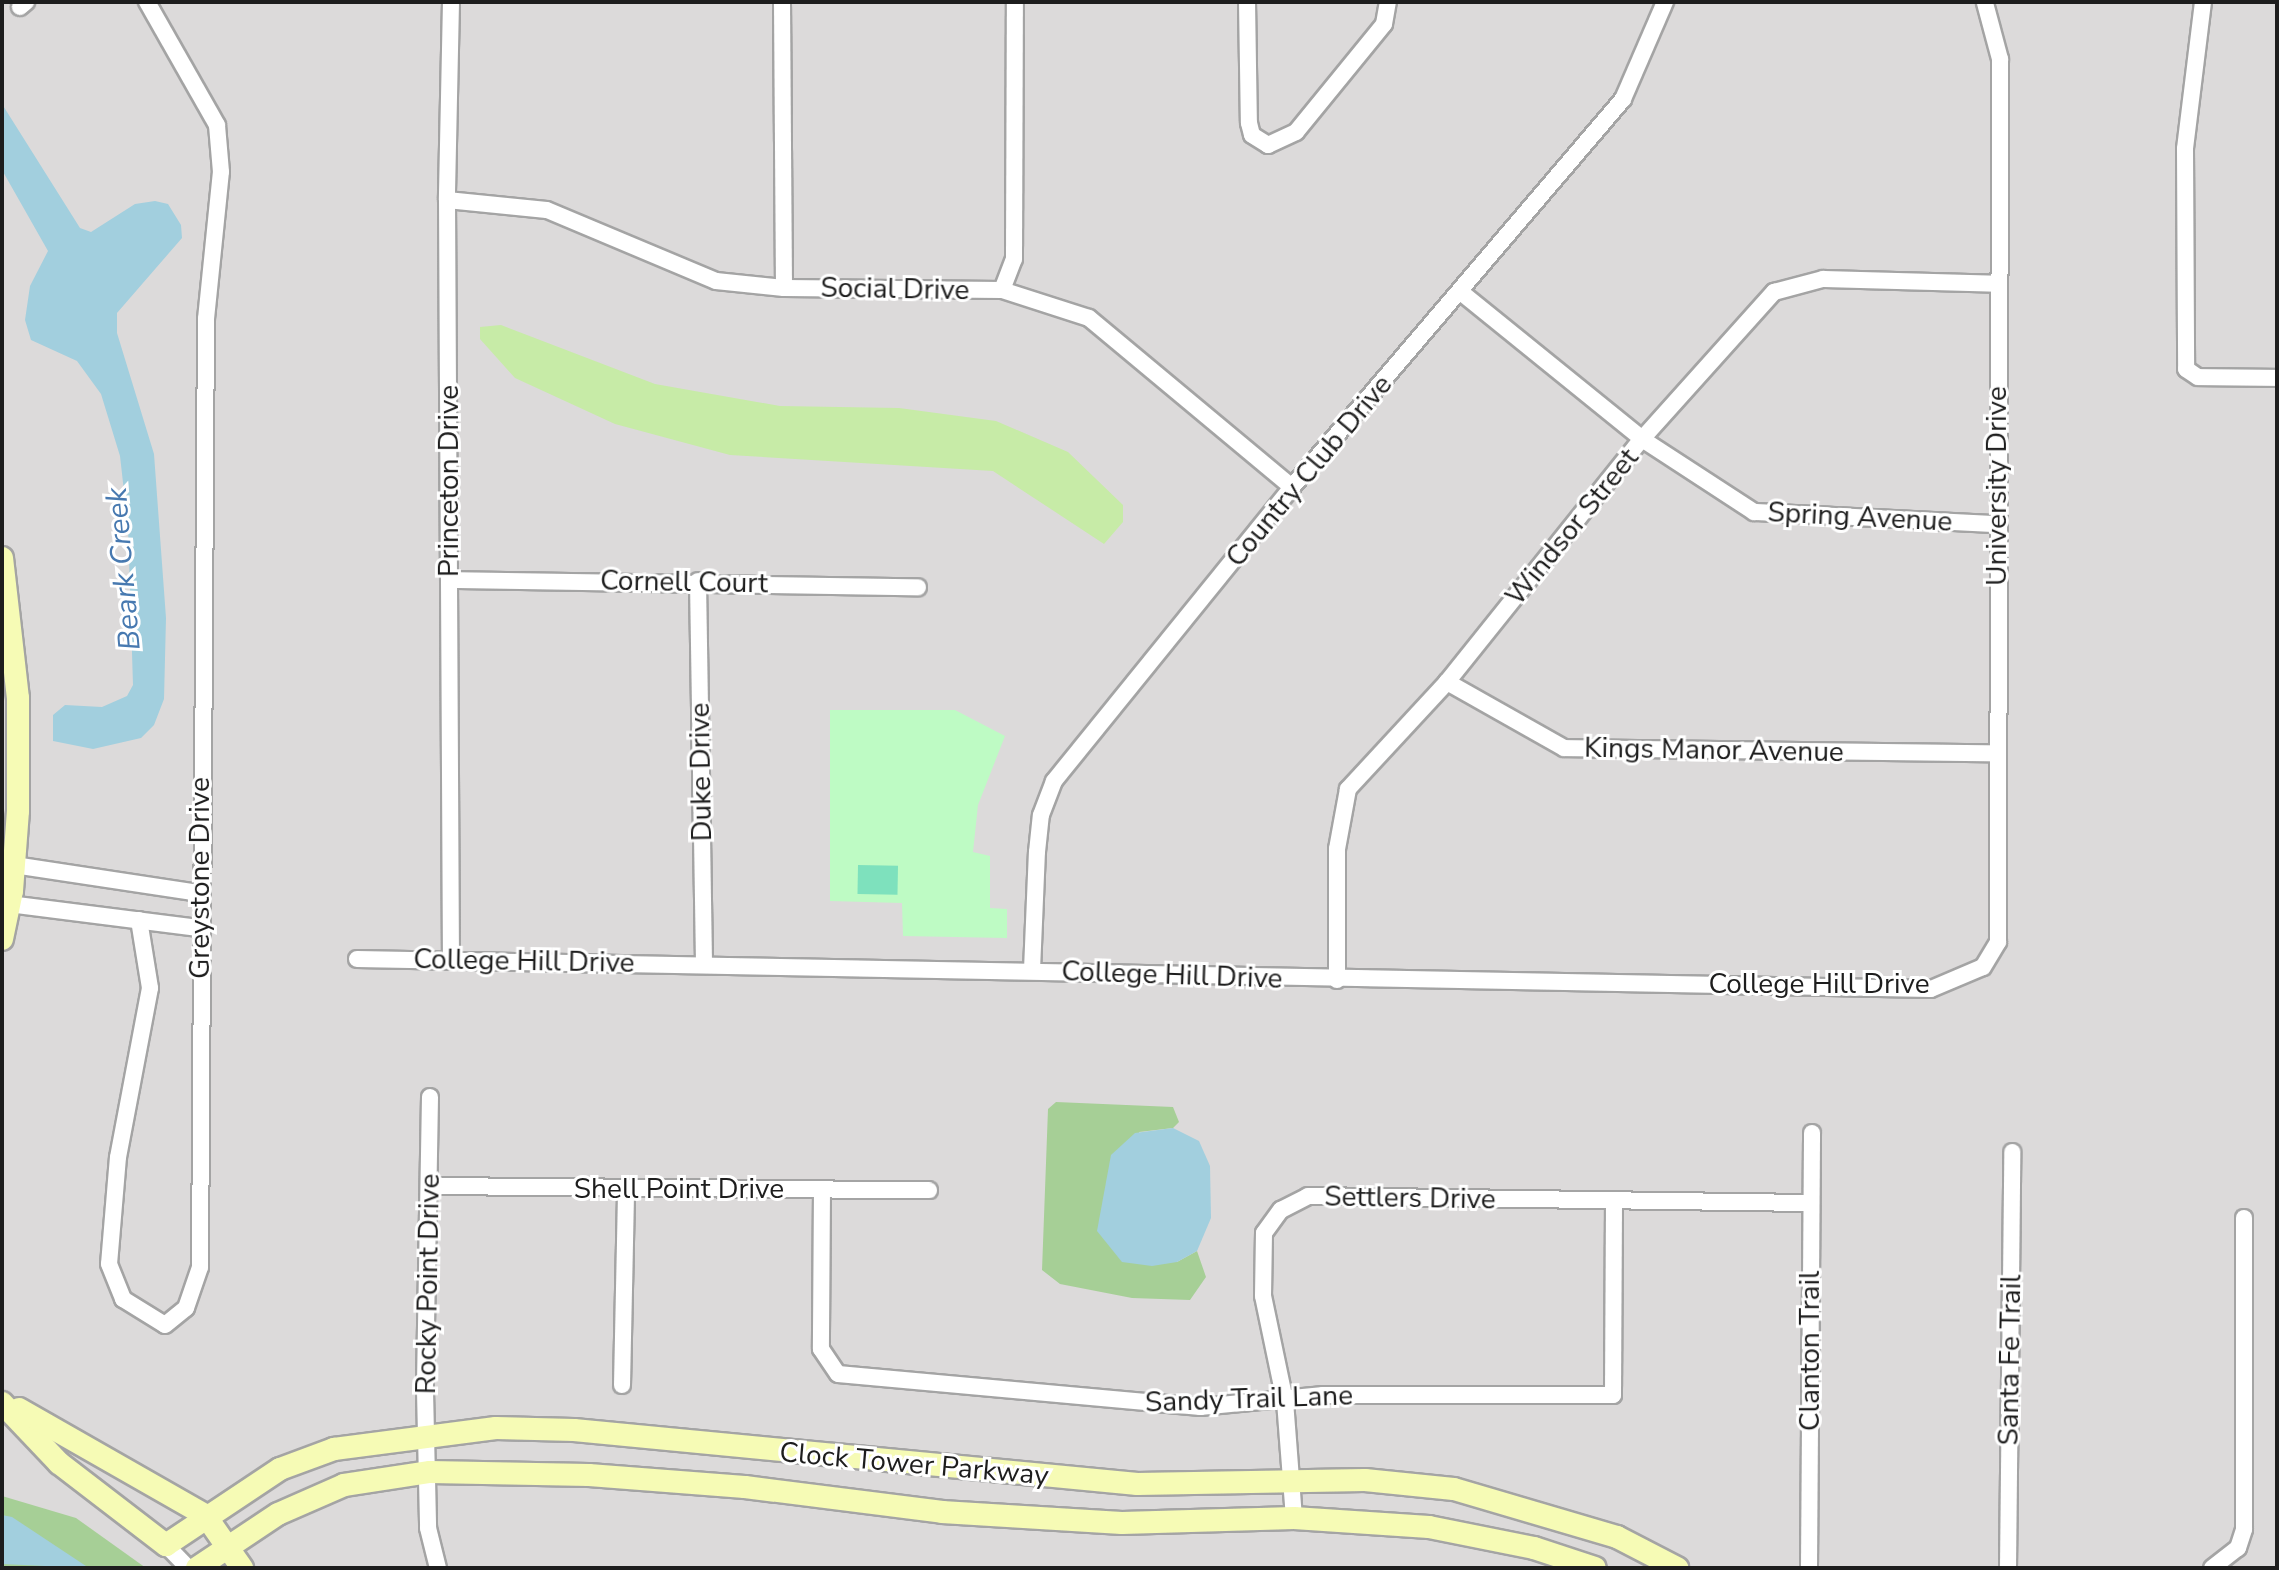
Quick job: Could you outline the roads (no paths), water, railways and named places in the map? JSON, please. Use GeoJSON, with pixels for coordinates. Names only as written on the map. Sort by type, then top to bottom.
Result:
{"type":"FeatureCollection","features":[{"type":"Feature","properties":{"kind":"street","name":"Greystone Drive"},"geometry":{"type":"LineString","coordinates":[[139,920],[150,988],[118,1157],[109,1264],[123,1299],[165,1325],[186,1308],[200,1267],[206,319],[221,172],[217,125],[147,2]]}},
{"type":"Feature","properties":{"kind":"street","name":"Princeton Drive"},"geometry":{"type":"LineString","coordinates":[[451,2],[447,200],[451,960]]}},
{"type":"Feature","properties":{"kind":"street"},"geometry":{"type":"LineString","coordinates":[[782,2],[784,288]]}},
{"type":"Feature","properties":{"kind":"street"},"geometry":{"type":"LineString","coordinates":[[1002,290],[1014,259],[1015,2]]}},
{"type":"Feature","properties":{"kind":"street"},"geometry":{"type":"LineString","coordinates":[[1247,2],[1249,123],[1252,135],[1268,145],[1296,132],[1384,24],[1388,2]]}},
{"type":"Feature","properties":{"kind":"street","name":"Country Club Drive"},"geometry":{"type":"LineString","coordinates":[[1032,970],[1041,815],[1054,781],[1292,487],[1462,293],[1623,99],[1665,2]]}},
{"type":"Feature","properties":{"kind":"street"},"geometry":{"type":"LineString","coordinates":[[2203,2],[2185,149],[2186,369],[2198,377],[2277,378]]}},
{"type":"Feature","properties":{"kind":"street","name":"University Drive"},"geometry":{"type":"LineString","coordinates":[[1983,967],[1998,942],[1995,524],[2000,59],[1985,3]]}},
{"type":"Feature","properties":{"kind":"street","name":"Social Drive"},"geometry":{"type":"LineString","coordinates":[[447,200],[547,210],[716,281],[784,288],[1002,290],[1089,318],[1292,487]]}},
{"type":"Feature","properties":{"kind":"street","name":"Windsor Street"},"geometry":{"type":"LineString","coordinates":[[1337,980],[1337,849],[1348,789],[1447,682],[1642,439],[1774,292],[1823,279],[1998,284]]}},
{"type":"Feature","properties":{"kind":"street","name":"Spring Avenue"},"geometry":{"type":"LineString","coordinates":[[1462,293],[1642,439],[1754,512],[1995,524]]}},
{"type":"Feature","properties":{"kind":"street"},"geometry":{"type":"LineString","coordinates":[[2,558],[18,698],[14,865],[2,939]]}},
{"type":"Feature","properties":{"kind":"street","name":"Cornell Court"},"geometry":{"type":"LineString","coordinates":[[450,580],[698,581],[918,587]]}},
{"type":"Feature","properties":{"kind":"street","name":"Duke Drive"},"geometry":{"type":"LineString","coordinates":[[698,581],[704,963]]}},
{"type":"Feature","properties":{"kind":"street","name":"Kings Manor Avenue"},"geometry":{"type":"LineString","coordinates":[[1447,682],[1564,748],[1998,753]]}},
{"type":"Feature","properties":{"kind":"street"},"geometry":{"type":"LineString","coordinates":[[14,865],[200,893]]}},
{"type":"Feature","properties":{"kind":"street"},"geometry":{"type":"LineString","coordinates":[[9,904],[200,928]]}},
{"type":"Feature","properties":{"kind":"street","name":"College Hill Drive"},"geometry":{"type":"LineString","coordinates":[[357,959],[704,963],[1337,980],[1931,989],[1983,967]]}},
{"type":"Feature","properties":{"kind":"street","name":"Rocky Point Drive"},"geometry":{"type":"LineString","coordinates":[[430,1097],[426,1435],[430,1472],[428,1528],[438,1568]]}},
{"type":"Feature","properties":{"kind":"street","name":"Clanton Trail"},"geometry":{"type":"LineString","coordinates":[[1809,1568],[1812,1133]]}},
{"type":"Feature","properties":{"kind":"street","name":"Santa Fe Trail"},"geometry":{"type":"LineString","coordinates":[[2008,1568],[2012,1152]]}},
{"type":"Feature","properties":{"kind":"street","name":"Shell Point Drive"},"geometry":{"type":"LineString","coordinates":[[430,1186],[626,1190],[929,1190]]}},
{"type":"Feature","properties":{"kind":"street"},"geometry":{"type":"LineString","coordinates":[[622,1385],[626,1190]]}},
{"type":"Feature","properties":{"kind":"street","name":"Sandy Trail Lane"},"geometry":{"type":"LineString","coordinates":[[822,1190],[821,1349],[838,1374],[961,1381],[1101,1401],[1200,1407],[1323,1395],[1613,1395],[1614,1201]]}},
{"type":"Feature","properties":{"kind":"street","name":"Settlers Drive"},"geometry":{"type":"LineString","coordinates":[[1294,1518],[1285,1401],[1263,1296],[1264,1233],[1281,1210],[1308,1196],[1810,1203]]}},
{"type":"Feature","properties":{"kind":"street"},"geometry":{"type":"LineString","coordinates":[[2212,1568],[2238,1548],[2244,1529],[2244,1218]]}},
{"type":"Feature","properties":{"kind":"street"},"geometry":{"type":"LineString","coordinates":[[2,1401],[78,1447],[205,1515],[242,1568]]}},
{"type":"Feature","properties":{"kind":"street"},"geometry":{"type":"LineString","coordinates":[[2,1401],[59,1463],[166,1545],[188,1568]]}},
{"type":"Feature","properties":{"kind":"street","name":"Clock Tower Parkway"},"geometry":{"type":"LineString","coordinates":[[166,1545],[205,1515],[280,1469],[334,1449],[496,1428],[574,1430],[1123,1483],[1365,1480],[1454,1489],[1617,1537],[1677,1568]]}},
{"type":"Feature","properties":{"kind":"street","name":"Clock Tower Parkway"},"geometry":{"type":"LineString","coordinates":[[197,1568],[278,1514],[344,1485],[430,1472],[589,1475],[745,1487],[942,1512],[1107,1522],[1294,1518],[1429,1527],[1534,1548],[1595,1568]]}},
{"type":"Feature","properties":{"kind":"water"},"geometry":{"type":"Polygon","coordinates":[[[2,104],[80,228],[91,232],[135,204],[155,201],[168,204],[181,225],[182,238],[117,313],[117,333],[154,454],[166,618],[164,699],[154,725],[141,738],[93,749],[53,741],[53,715],[65,705],[102,707],[127,696],[133,685],[128,527],[120,456],[101,394],[77,361],[31,340],[25,320],[30,286],[48,251],[2,170],[2,104]]]}},
{"type":"Feature","properties":{"kind":"water"},"geometry":{"type":"Polygon","coordinates":[[[1173,1128],[1199,1141],[1210,1166],[1211,1218],[1197,1251],[1177,1262],[1152,1266],[1122,1262],[1097,1231],[1111,1155],[1135,1133],[1173,1128]]]}},
{"type":"Feature","properties":{"kind":"water"},"geometry":{"type":"Polygon","coordinates":[[[2,1515],[12,1517],[89,1568],[2,1564],[2,1515]]]}},
{"type":"Feature","properties":{"kind":"water label","name":"Beark Creek"},"geometry":{"type":"Point","coordinates":[124,569]}}]}
